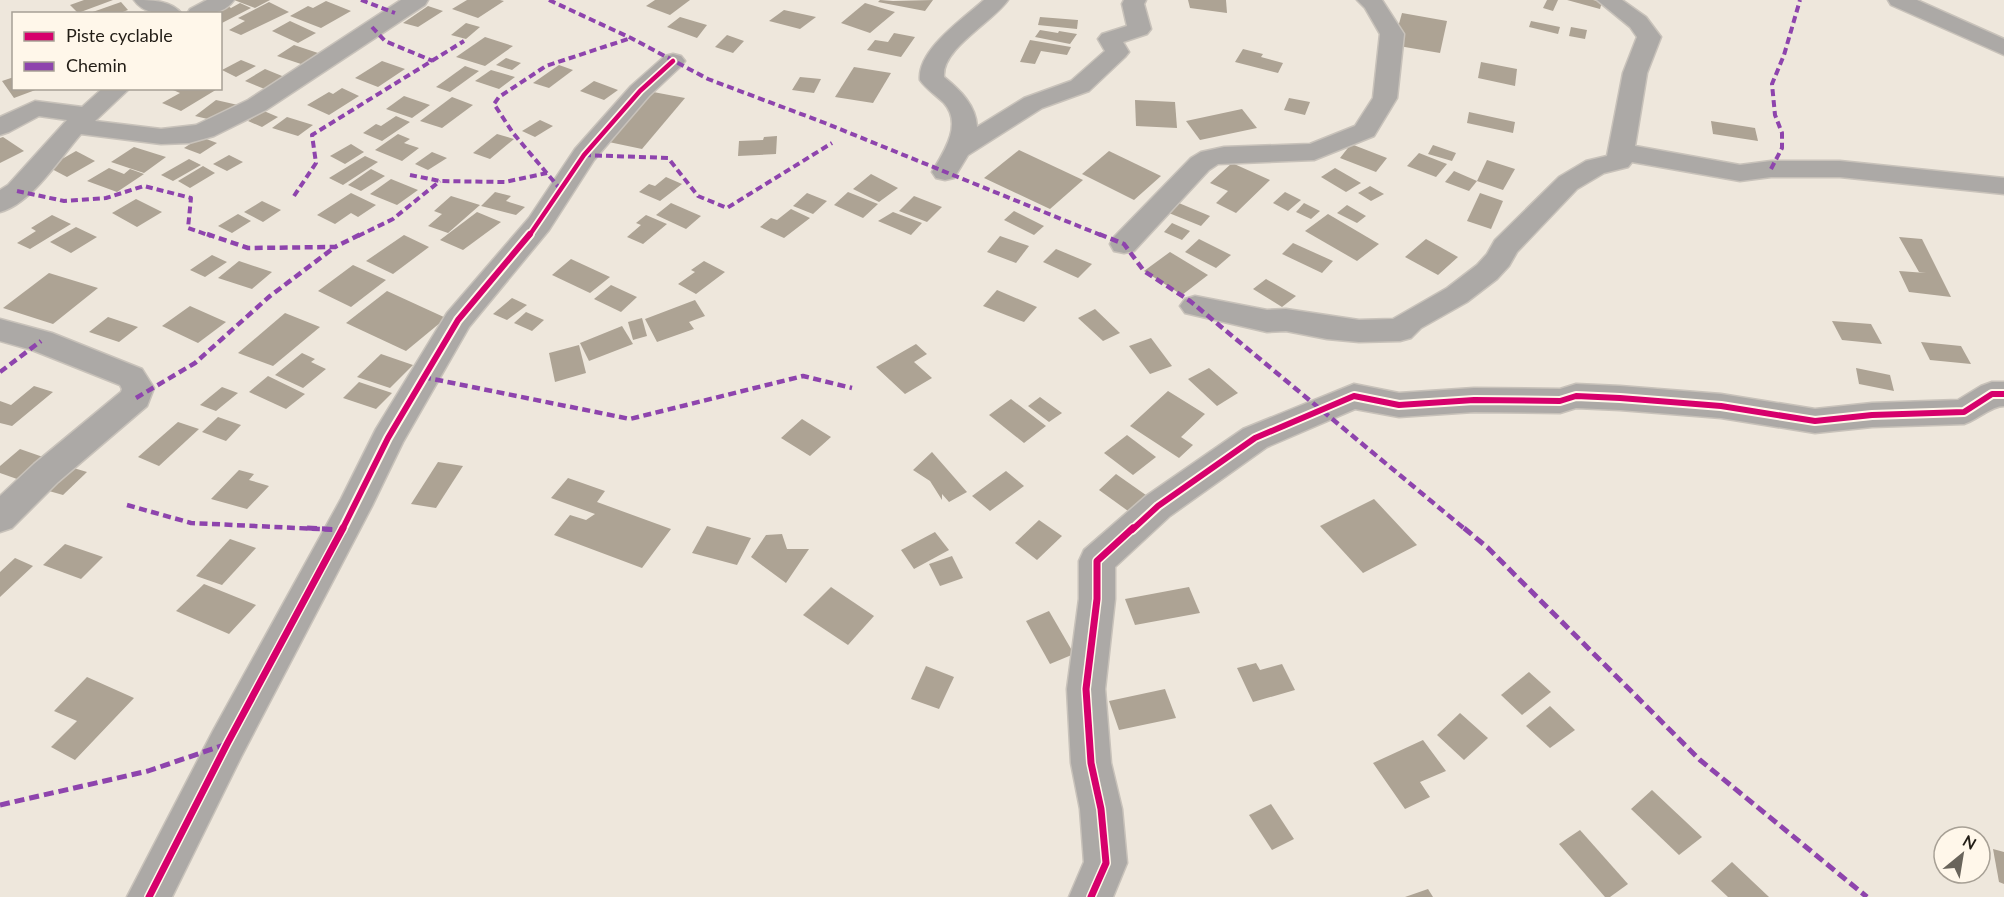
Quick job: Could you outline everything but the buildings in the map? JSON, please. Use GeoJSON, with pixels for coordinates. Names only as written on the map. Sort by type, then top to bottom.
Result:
{"type":"FeatureCollection","features":[{"type":"Feature","properties":{"kind":"street"},"geometry":{"type":"LineString","coordinates":[[146,0],[167,12]]}},
{"type":"Feature","properties":{"kind":"street"},"geometry":{"type":"LineString","coordinates":[[202,12],[223,0]]}},
{"type":"Feature","properties":{"kind":"street"},"geometry":{"type":"LineString","coordinates":[[0,105],[35,108],[81,121],[168,136],[190,135],[216,128],[417,0]]}},
{"type":"Feature","properties":{"kind":"street"},"geometry":{"type":"LineString","coordinates":[[945,172],[958,150],[964,112],[955,97],[933,80],[931,70],[943,49],[997,0]]}},
{"type":"Feature","properties":{"kind":"street"},"geometry":{"type":"LineString","coordinates":[[958,150],[1033,103],[1080,86],[1117,52],[1110,39],[1139,29],[1133,4],[1135,0]]}},
{"type":"Feature","properties":{"kind":"street"},"geometry":{"type":"LineString","coordinates":[[1124,244],[1200,164],[1210,158],[1224,155],[1314,152],[1365,132],[1385,98],[1392,34],[1374,4],[1368,0]]}},
{"type":"Feature","properties":{"kind":"street"},"geometry":{"type":"LineString","coordinates":[[1195,306],[1267,321],[1286,320],[1327,328],[1359,331],[1400,330],[1410,321],[1456,295],[1487,272],[1499,259],[1505,247],[1546,203],[1580,174],[1595,167],[1619,161],[1635,73],[1649,37],[1638,22],[1608,0]]}},
{"type":"Feature","properties":{"kind":"street"},"geometry":{"type":"LineString","coordinates":[[1899,0],[2004,48]]}},
{"type":"Feature","properties":{"kind":"street"},"geometry":{"type":"LineString","coordinates":[[149,897],[227,744],[355,506],[388,438],[452,330],[494,274],[539,224],[584,155],[640,91],[673,61]]}},
{"type":"Feature","properties":{"kind":"street"},"geometry":{"type":"LineString","coordinates":[[0,203],[17,191],[81,121],[116,90]]}},
{"type":"Feature","properties":{"kind":"street"},"geometry":{"type":"LineString","coordinates":[[0,127],[35,108]]}},
{"type":"Feature","properties":{"kind":"street"},"geometry":{"type":"LineString","coordinates":[[1621,152],[1740,173],[1771,169],[1840,169],[2004,186]]}},
{"type":"Feature","properties":{"kind":"street"},"geometry":{"type":"LineString","coordinates":[[0,330],[41,341],[131,377],[138,388],[136,398],[46,473],[0,518]]}},
{"type":"Feature","properties":{"kind":"street"},"geometry":{"type":"LineString","coordinates":[[1091,897],[1106,863],[1101,809],[1091,763],[1086,689],[1097,599],[1097,561],[1158,506],[1255,438],[1354,396],[1399,405],[1473,400],[1560,401],[1576,396],[1620,398],[1721,406],[1815,421],[1872,415],[1964,412],[1992,394],[2004,393]]}},
{"type":"Feature","properties":{"kind":"marked path"},"geometry":{"type":"LineString","coordinates":[[361,0],[395,13]]}},
{"type":"Feature","properties":{"kind":"marked path"},"geometry":{"type":"LineString","coordinates":[[549,0],[631,38],[708,79],[825,123],[1124,244],[1144,271],[1190,301],[1488,548],[1700,760],[1867,897]]}},
{"type":"Feature","properties":{"kind":"marked path"},"geometry":{"type":"LineString","coordinates":[[1771,169],[1782,148],[1782,133],[1775,115],[1772,84],[1784,55],[1800,0]]}},
{"type":"Feature","properties":{"kind":"marked path"},"geometry":{"type":"LineString","coordinates":[[372,27],[385,41],[433,61]]}},
{"type":"Feature","properties":{"kind":"marked path"},"geometry":{"type":"LineString","coordinates":[[561,190],[513,133],[494,104],[499,97],[546,66],[631,38]]}},
{"type":"Feature","properties":{"kind":"marked path"},"geometry":{"type":"LineString","coordinates":[[294,196],[316,163],[312,135],[464,41]]}},
{"type":"Feature","properties":{"kind":"marked path"},"geometry":{"type":"LineString","coordinates":[[584,155],[668,158],[698,196],[727,208],[832,143]]}},
{"type":"Feature","properties":{"kind":"marked path"},"geometry":{"type":"LineString","coordinates":[[410,175],[440,181],[505,182],[547,173]]}},
{"type":"Feature","properties":{"kind":"marked path"},"geometry":{"type":"LineString","coordinates":[[17,191],[64,201],[106,198],[144,186],[191,198],[188,228],[248,248],[335,247],[393,219],[440,181]]}},
{"type":"Feature","properties":{"kind":"marked path"},"geometry":{"type":"LineString","coordinates":[[136,398],[195,363],[270,296],[335,247]]}},
{"type":"Feature","properties":{"kind":"marked path"},"geometry":{"type":"LineString","coordinates":[[0,372],[41,341]]}},
{"type":"Feature","properties":{"kind":"marked path"},"geometry":{"type":"LineString","coordinates":[[423,377],[630,419],[803,376],[852,388]]}},
{"type":"Feature","properties":{"kind":"marked path"},"geometry":{"type":"LineString","coordinates":[[127,505],[191,523],[342,530]]}},
{"type":"Feature","properties":{"kind":"marked path"},"geometry":{"type":"LineString","coordinates":[[0,805],[148,771],[227,744]]}},
{"type":"Feature","properties":{"kind":"cycle path"},"geometry":{"type":"LineString","coordinates":[[149,897],[227,744],[355,506],[388,438],[458,320],[539,224],[584,155],[640,91],[673,61]]}},
{"type":"Feature","properties":{"kind":"cycle path"},"geometry":{"type":"LineString","coordinates":[[1091,897],[1106,863],[1101,809],[1091,763],[1086,689],[1097,599],[1097,561],[1158,506],[1255,438],[1354,396],[1399,405],[1474,400],[1560,401],[1576,396],[1620,398],[1721,406],[1815,421],[1872,415],[1964,412],[1992,394],[2004,394]]}}]}
